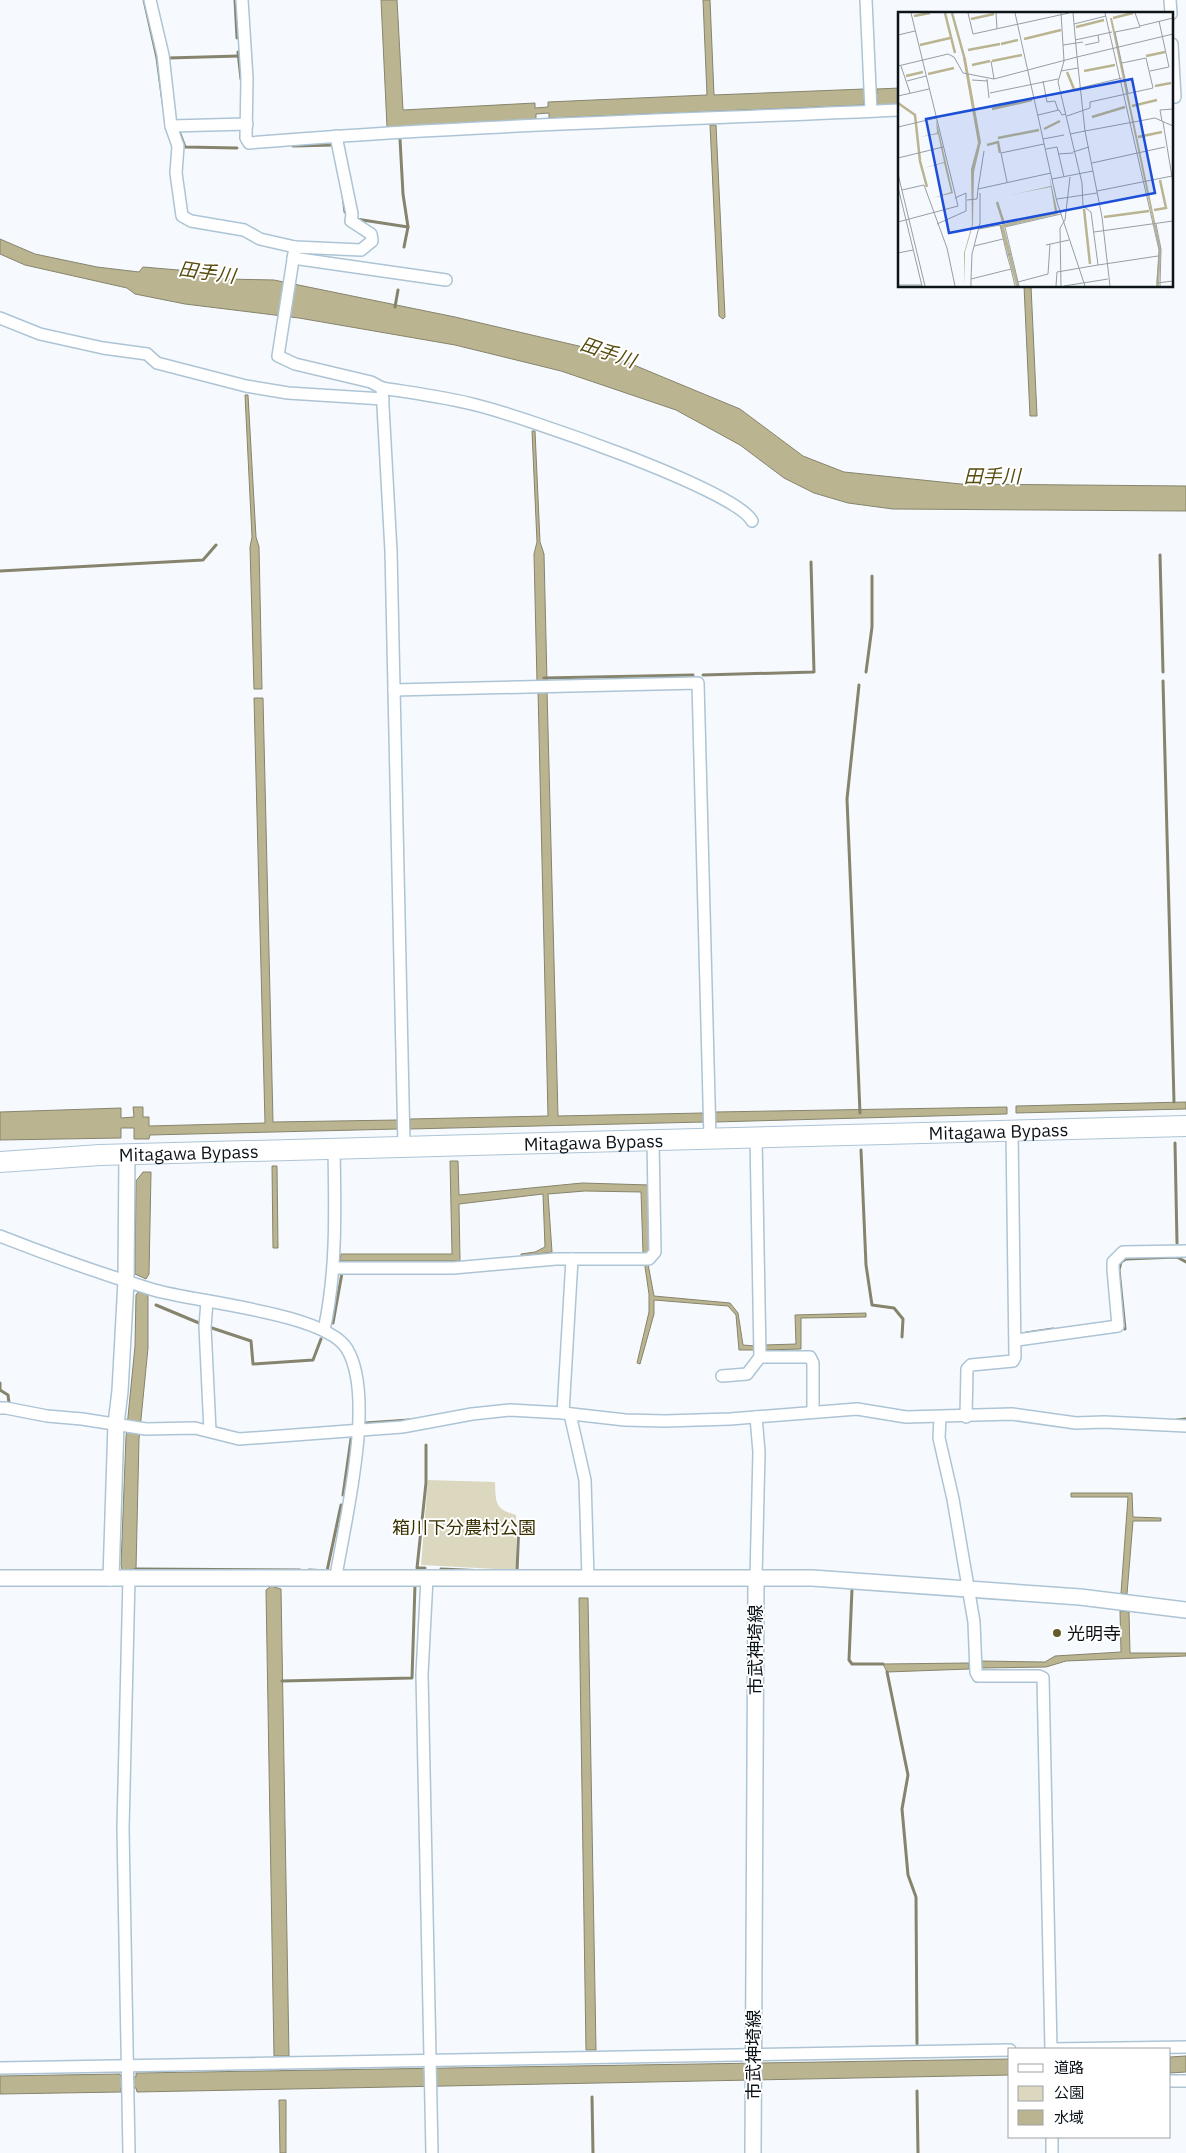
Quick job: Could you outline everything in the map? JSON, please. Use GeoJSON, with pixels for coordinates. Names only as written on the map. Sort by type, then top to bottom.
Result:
{"type":"FeatureCollection","features":[{"type":"Feature","properties":{"kind":"highway","name":"Mitagawa Bypass"},"geometry":{"type":"LineString","coordinates":[[0,1162],[127,1154],[1186,1126]]}},
{"type":"Feature","properties":{"kind":"street"},"geometry":{"type":"LineString","coordinates":[[150,0],[162,55],[171,126],[178,146],[176,173],[182,216],[191,221],[244,230],[293,256],[446,280]]}},
{"type":"Feature","properties":{"kind":"street"},"geometry":{"type":"LineString","coordinates":[[242,0],[247,78],[246,138],[249,143],[871,102],[898,109]]}},
{"type":"Feature","properties":{"kind":"street"},"geometry":{"type":"LineString","coordinates":[[866,0],[871,102]]}},
{"type":"Feature","properties":{"kind":"street"},"geometry":{"type":"LineString","coordinates":[[1174,62],[1178,97]]}},
{"type":"Feature","properties":{"kind":"street"},"geometry":{"type":"LineString","coordinates":[[171,126],[247,124]]}},
{"type":"Feature","properties":{"kind":"street"},"geometry":{"type":"LineString","coordinates":[[293,256],[361,250],[372,241],[371,234],[351,222],[352,214],[336,136]]}},
{"type":"Feature","properties":{"kind":"street"},"geometry":{"type":"LineString","coordinates":[[293,256],[278,356],[288,362],[371,382],[382,393],[390,552],[404,1146]]}},
{"type":"Feature","properties":{"kind":"street"},"geometry":{"type":"LineString","coordinates":[[0,318],[40,334],[103,348],[147,354],[157,363],[246,386],[288,393],[382,393],[476,405],[537,424],[683,478],[731,502],[748,513],[752,521]]}},
{"type":"Feature","properties":{"kind":"street"},"geometry":{"type":"LineString","coordinates":[[394,690],[698,683],[710,1138]]}},
{"type":"Feature","properties":{"kind":"street"},"geometry":{"type":"LineString","coordinates":[[967,1413],[967,1369],[971,1365],[1013,1361],[1016,1357],[1012,1131]]}},
{"type":"Feature","properties":{"kind":"street"},"geometry":{"type":"LineString","coordinates":[[722,1376],[747,1374],[760,1357],[756,1137]]}},
{"type":"Feature","properties":{"kind":"street"},"geometry":{"type":"LineString","coordinates":[[334,1268],[453,1268],[572,1259],[646,1259],[655,1252],[653,1141]]}},
{"type":"Feature","properties":{"kind":"street"},"geometry":{"type":"LineString","coordinates":[[324,1330],[336,1243],[334,1148]]}},
{"type":"Feature","properties":{"kind":"street"},"geometry":{"type":"LineString","coordinates":[[110,1578],[120,1425],[126,1281],[127,1154]]}},
{"type":"Feature","properties":{"kind":"street"},"geometry":{"type":"LineString","coordinates":[[0,1236],[126,1281],[178,1296],[272,1314],[324,1330],[346,1348],[353,1364],[358,1386],[360,1429],[336,1576]]}},
{"type":"Feature","properties":{"kind":"street"},"geometry":{"type":"LineString","coordinates":[[1017,1340],[1118,1326],[1112,1269],[1117,1256],[1123,1252],[1186,1251]]}},
{"type":"Feature","properties":{"kind":"street"},"geometry":{"type":"LineString","coordinates":[[572,1259],[565,1411],[585,1480],[588,1578]]}},
{"type":"Feature","properties":{"kind":"street"},"geometry":{"type":"LineString","coordinates":[[207,1301],[205,1328],[210,1431]]}},
{"type":"Feature","properties":{"kind":"street"},"geometry":{"type":"LineString","coordinates":[[760,1357],[810,1357],[813,1363],[813,1408]]}},
{"type":"Feature","properties":{"kind":"street"},"geometry":{"type":"LineString","coordinates":[[0,1408],[143,1429],[195,1428],[239,1439],[402,1427],[472,1414],[510,1410],[565,1411],[625,1420],[756,1417],[813,1408],[857,1409],[906,1417],[940,1417],[967,1413],[1012,1414],[1076,1424],[1104,1422],[1186,1426]]}},
{"type":"Feature","properties":{"kind":"street"},"geometry":{"type":"LineString","coordinates":[[756,1417],[759,1452],[756,1578]]}},
{"type":"Feature","properties":{"kind":"street"},"geometry":{"type":"LineString","coordinates":[[940,1417],[939,1438],[953,1499],[974,1622],[976,1672],[978,1676],[1039,1676],[1043,1678],[1052,2048]]}},
{"type":"Feature","properties":{"kind":"street"},"geometry":{"type":"LineString","coordinates":[[0,1578],[336,1576],[427,1578],[756,1578],[862,1581],[968,1591],[1080,1597],[1186,1610]]}},
{"type":"Feature","properties":{"kind":"street"},"geometry":{"type":"LineString","coordinates":[[129,1577],[123,1829],[129,2153]]}},
{"type":"Feature","properties":{"kind":"street"},"geometry":{"type":"LineString","coordinates":[[427,1578],[422,1674],[432,2153]]}},
{"type":"Feature","properties":{"kind":"street","name":"市武神埼線"},"geometry":{"type":"LineString","coordinates":[[753,2153],[756,1578]]}},
{"type":"Feature","properties":{"kind":"street"},"geometry":{"type":"LineString","coordinates":[[1119,2048],[1186,2047]]}},
{"type":"Feature","properties":{"kind":"street"},"geometry":{"type":"LineString","coordinates":[[0,2068],[127,2071],[1008,2050]]}},
{"type":"Feature","properties":{"kind":"street"},"geometry":{"type":"LineString","coordinates":[[1171,2081],[1186,2081]]}},
{"type":"Feature","properties":{"kind":"street"},"geometry":{"type":"LineString","coordinates":[[1052,2138],[1052,2153]]}},
{"type":"Feature","properties":{"kind":"green space","name":"箱川下分農村公園"},"geometry":{"type":"Polygon","coordinates":[[[428,1480],[495,1482],[498,1504],[504,1510],[516,1515],[516,1570],[421,1565],[428,1480]]]}},
{"type":"Feature","properties":{"kind":"water"},"geometry":{"type":"Polygon","coordinates":[[[381,0],[397,0],[403,110],[535,103],[535,108],[548,107],[548,102],[707,95],[703,0],[710,0],[714,95],[864,89],[864,94],[877,94],[877,89],[898,88],[898,104],[877,105],[877,99],[864,100],[864,105],[549,118],[549,113],[536,114],[536,119],[387,127],[381,0]]]}},
{"type":"Feature","properties":{"kind":"water"},"geometry":{"type":"Polygon","coordinates":[[[710,125],[716,125],[725,317],[723,319],[719,316],[710,125]]]}},
{"type":"Feature","properties":{"kind":"water"},"geometry":{"type":"Polygon","coordinates":[[[0,239],[35,254],[97,267],[139,272],[143,267],[190,271],[225,279],[274,280],[455,317],[600,351],[740,409],[803,456],[844,472],[961,484],[1186,486],[1186,511],[893,509],[848,503],[814,493],[784,478],[740,445],[676,410],[561,371],[455,345],[299,318],[185,304],[135,294],[127,288],[25,265],[0,254],[0,239]]]}},
{"type":"Feature","properties":{"kind":"water"},"geometry":{"type":"Polygon","coordinates":[[[1024,288],[1031,288],[1037,416],[1030,416],[1024,288]]]}},
{"type":"Feature","properties":{"kind":"water"},"geometry":{"type":"Polygon","coordinates":[[[245,395],[248,395],[256,537],[259,547],[262,689],[254,689],[250,547],[252,537],[245,395]]]}},
{"type":"Feature","properties":{"kind":"water"},"geometry":{"type":"Polygon","coordinates":[[[532,431],[535,431],[540,542],[544,554],[547,682],[537,682],[534,554],[537,542],[532,431]]]}},
{"type":"Feature","properties":{"kind":"water"},"geometry":{"type":"Polygon","coordinates":[[[538,690],[547,690],[558,1116],[703,1113],[704,1122],[410,1129],[410,1119],[548,1116],[538,690]]]}},
{"type":"Feature","properties":{"kind":"water"},"geometry":{"type":"Polygon","coordinates":[[[254,698],[263,698],[273,1122],[398,1120],[398,1129],[150,1135],[149,1139],[134,1139],[134,1128],[121,1128],[121,1138],[0,1140],[0,1112],[121,1108],[121,1118],[134,1117],[133,1107],[143,1107],[143,1117],[149,1117],[149,1126],[265,1123],[254,698]]]}},
{"type":"Feature","properties":{"kind":"water"},"geometry":{"type":"Polygon","coordinates":[[[1186,1102],[1186,1109],[1016,1113],[1016,1106],[1186,1102]]]}},
{"type":"Feature","properties":{"kind":"water"},"geometry":{"type":"Polygon","coordinates":[[[1007,1107],[1007,1114],[715,1122],[715,1112],[1007,1107]]]}},
{"type":"Feature","properties":{"kind":"water"},"geometry":{"type":"Polygon","coordinates":[[[450,1161],[458,1161],[459,1195],[582,1183],[650,1185],[648,1264],[654,1296],[730,1303],[738,1313],[743,1345],[755,1346],[755,1350],[739,1350],[736,1315],[728,1306],[654,1300],[654,1314],[640,1364],[637,1363],[649,1312],[649,1294],[643,1253],[641,1192],[585,1191],[548,1194],[552,1252],[521,1256],[521,1254],[535,1252],[545,1247],[543,1194],[459,1204],[460,1261],[340,1261],[341,1254],[452,1254],[450,1161]]]}},
{"type":"Feature","properties":{"kind":"water"},"geometry":{"type":"Polygon","coordinates":[[[272,1166],[277,1166],[278,1248],[273,1248],[272,1166]]]}},
{"type":"Feature","properties":{"kind":"water"},"geometry":{"type":"Polygon","coordinates":[[[143,1172],[151,1172],[149,1274],[146,1279],[135,1274],[136,1181],[143,1172]]]}},
{"type":"Feature","properties":{"kind":"water"},"geometry":{"type":"Polygon","coordinates":[[[139,1291],[145,1292],[148,1296],[148,1348],[139,1439],[136,1569],[122,1570],[126,1437],[135,1346],[136,1295],[139,1291]]]}},
{"type":"Feature","properties":{"kind":"water"},"geometry":{"type":"Polygon","coordinates":[[[866,1313],[866,1317],[801,1318],[801,1349],[765,1350],[765,1345],[796,1344],[795,1315],[866,1313]]]}},
{"type":"Feature","properties":{"kind":"water"},"geometry":{"type":"Polygon","coordinates":[[[1071,1493],[1132,1493],[1133,1517],[1161,1518],[1161,1521],[1133,1521],[1127,1594],[1121,1593],[1128,1497],[1071,1497],[1071,1493]]]}},
{"type":"Feature","properties":{"kind":"water"},"geometry":{"type":"Polygon","coordinates":[[[271,1586],[281,1589],[289,2056],[274,2056],[266,1590],[271,1586]]]}},
{"type":"Feature","properties":{"kind":"water"},"geometry":{"type":"Polygon","coordinates":[[[579,1598],[588,1598],[596,2050],[586,2050],[579,1598]]]}},
{"type":"Feature","properties":{"kind":"water"},"geometry":{"type":"Polygon","coordinates":[[[1120,1611],[1129,1612],[1130,1653],[1186,1653],[1186,1656],[1066,1661],[1046,1667],[983,1668],[981,1665],[981,1661],[1045,1662],[1055,1656],[1121,1652],[1120,1611]]]}},
{"type":"Feature","properties":{"kind":"water"},"geometry":{"type":"Polygon","coordinates":[[[969,1663],[969,1669],[887,1672],[883,1664],[969,1663]]]}},
{"type":"Feature","properties":{"kind":"water"},"geometry":{"type":"Polygon","coordinates":[[[1186,2056],[1186,2072],[1171,2073],[1171,2057],[1186,2056]]]}},
{"type":"Feature","properties":{"kind":"water"},"geometry":{"type":"Polygon","coordinates":[[[1008,2059],[1008,2075],[137,2092],[136,2088],[121,2088],[121,2092],[0,2094],[0,2076],[120,2074],[121,2077],[136,2077],[136,2073],[1008,2059]]]}},
{"type":"Feature","properties":{"kind":"water"},"geometry":{"type":"Polygon","coordinates":[[[279,2100],[286,2100],[286,2153],[280,2153],[279,2100]]]}},
{"type":"Feature","properties":{"kind":"waterway"},"geometry":{"type":"LineString","coordinates":[[144,0],[157,58],[164,110]]}},
{"type":"Feature","properties":{"kind":"waterway"},"geometry":{"type":"LineString","coordinates":[[235,0],[237,38]]}},
{"type":"Feature","properties":{"kind":"waterway"},"geometry":{"type":"LineString","coordinates":[[238,52],[241,79]]}},
{"type":"Feature","properties":{"kind":"waterway"},"geometry":{"type":"LineString","coordinates":[[168,58],[239,56]]}},
{"type":"Feature","properties":{"kind":"waterway"},"geometry":{"type":"LineString","coordinates":[[179,131],[185,147],[237,148]]}},
{"type":"Feature","properties":{"kind":"waterway"},"geometry":{"type":"LineString","coordinates":[[400,139],[403,194],[408,227],[404,247]]}},
{"type":"Feature","properties":{"kind":"waterway"},"geometry":{"type":"LineString","coordinates":[[293,146],[334,145]]}},
{"type":"Feature","properties":{"kind":"waterway"},"geometry":{"type":"LineString","coordinates":[[343,195],[345,212]]}},
{"type":"Feature","properties":{"kind":"waterway"},"geometry":{"type":"LineString","coordinates":[[356,219],[408,227]]}},
{"type":"Feature","properties":{"kind":"waterway"},"geometry":{"type":"LineString","coordinates":[[395,307],[398,290]]}},
{"type":"Feature","properties":{"kind":"waterway"},"geometry":{"type":"LineString","coordinates":[[0,571],[203,560],[216,545]]}},
{"type":"Feature","properties":{"kind":"waterway"},"geometry":{"type":"LineString","coordinates":[[1160,555],[1163,672]]}},
{"type":"Feature","properties":{"kind":"waterway"},"geometry":{"type":"LineString","coordinates":[[703,675],[814,672],[811,562]]}},
{"type":"Feature","properties":{"kind":"waterway"},"geometry":{"type":"LineString","coordinates":[[866,672],[872,627],[872,576]]}},
{"type":"Feature","properties":{"kind":"waterway"},"geometry":{"type":"LineString","coordinates":[[544,678],[693,675]]}},
{"type":"Feature","properties":{"kind":"waterway"},"geometry":{"type":"LineString","coordinates":[[1163,681],[1174,1102]]}},
{"type":"Feature","properties":{"kind":"waterway"},"geometry":{"type":"LineString","coordinates":[[859,685],[847,799],[860,1113]]}},
{"type":"Feature","properties":{"kind":"waterway"},"geometry":{"type":"LineString","coordinates":[[1175,1143],[1177,1243]]}},
{"type":"Feature","properties":{"kind":"waterway"},"geometry":{"type":"LineString","coordinates":[[861,1150],[866,1265],[872,1305],[894,1308],[903,1319],[902,1337]]}},
{"type":"Feature","properties":{"kind":"waterway"},"geometry":{"type":"LineString","coordinates":[[1125,1329],[1119,1270],[1121,1262],[1126,1259],[1177,1257],[1186,1262]]}},
{"type":"Feature","properties":{"kind":"waterway"},"geometry":{"type":"LineString","coordinates":[[333,1323],[342,1273]]}},
{"type":"Feature","properties":{"kind":"waterway"},"geometry":{"type":"LineString","coordinates":[[156,1305],[199,1323]]}},
{"type":"Feature","properties":{"kind":"waterway"},"geometry":{"type":"LineString","coordinates":[[209,1327],[251,1341],[253,1364],[313,1360],[321,1339]]}},
{"type":"Feature","properties":{"kind":"waterway"},"geometry":{"type":"LineString","coordinates":[[1026,1333],[1053,1329]]}},
{"type":"Feature","properties":{"kind":"waterway"},"geometry":{"type":"LineString","coordinates":[[0,1383],[0,1390],[8,1395],[9,1403]]}},
{"type":"Feature","properties":{"kind":"waterway"},"geometry":{"type":"LineString","coordinates":[[1177,1420],[1186,1419]]}},
{"type":"Feature","properties":{"kind":"waterway"},"geometry":{"type":"LineString","coordinates":[[365,1423],[409,1420]]}},
{"type":"Feature","properties":{"kind":"waterway"},"geometry":{"type":"LineString","coordinates":[[343,1495],[351,1439]]}},
{"type":"Feature","properties":{"kind":"waterway"},"geometry":{"type":"LineString","coordinates":[[425,1568],[417,1568],[426,1483],[426,1445]]}},
{"type":"Feature","properties":{"kind":"waterway"},"geometry":{"type":"LineString","coordinates":[[309,1570],[327,1571],[341,1505]]}},
{"type":"Feature","properties":{"kind":"waterway"},"geometry":{"type":"LineString","coordinates":[[517,1572],[519,1522]]}},
{"type":"Feature","properties":{"kind":"waterway"},"geometry":{"type":"LineString","coordinates":[[136,1569],[300,1570]]}},
{"type":"Feature","properties":{"kind":"waterway"},"geometry":{"type":"LineString","coordinates":[[441,1569],[486,1571]]}},
{"type":"Feature","properties":{"kind":"waterway"},"geometry":{"type":"LineString","coordinates":[[282,1681],[412,1678],[415,1585]]}},
{"type":"Feature","properties":{"kind":"waterway"},"geometry":{"type":"LineString","coordinates":[[852,1589],[849,1660],[852,1664],[883,1664]]}},
{"type":"Feature","properties":{"kind":"waterway"},"geometry":{"type":"LineString","coordinates":[[887,1672],[908,1775],[902,1809],[908,1875],[916,1897],[917,2044]]}},
{"type":"Feature","properties":{"kind":"waterway"},"geometry":{"type":"LineString","coordinates":[[917,2091],[918,2153]]}},
{"type":"Feature","properties":{"kind":"waterway"},"geometry":{"type":"LineString","coordinates":[[592,2097],[593,2153]]}},
{"type":"Feature","properties":{"kind":"place","name":"光明寺"},"geometry":{"type":"Point","coordinates":[1057,1633]}},
{"type":"Feature","properties":{"kind":"water label","name":"田手川"},"geometry":{"type":"Point","coordinates":[207,272]}},
{"type":"Feature","properties":{"kind":"water label","name":"田手川"},"geometry":{"type":"Point","coordinates":[608,352]}},
{"type":"Feature","properties":{"kind":"water label","name":"田手川"},"geometry":{"type":"Point","coordinates":[992,476]}}]}
